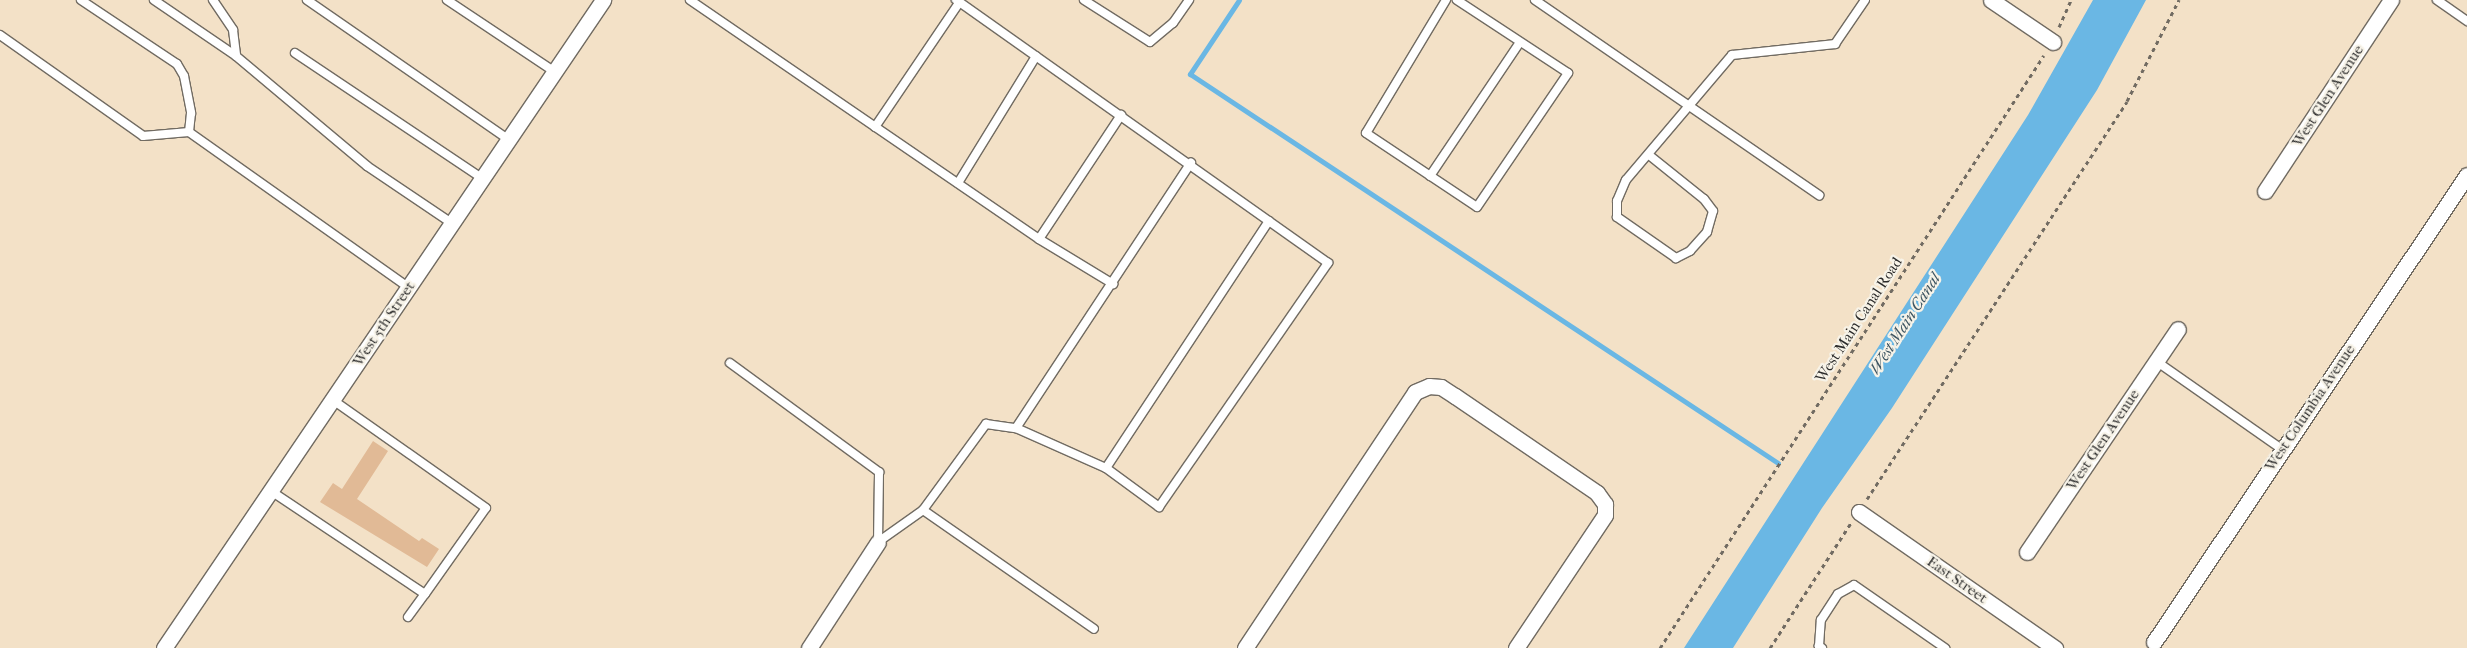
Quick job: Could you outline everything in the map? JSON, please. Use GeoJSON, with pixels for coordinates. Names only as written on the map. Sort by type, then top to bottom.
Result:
{"type":"FeatureCollection","features":[{"type":"Feature","properties":{"kind":"street","name":"West Glen Avenue"},"geometry":{"type":"LineString","coordinates":[[2265,191],[2391,0]]}},
{"type":"Feature","properties":{"kind":"street","name":"West 5th Street"},"geometry":{"type":"LineString","coordinates":[[164,648],[453,224],[555,72],[598,2]]}},
{"type":"Feature","properties":{"kind":"street"},"geometry":{"type":"LineString","coordinates":[[1998,2],[2052,42]]}},
{"type":"Feature","properties":{"kind":"street","name":"West Columbia Avenue"},"geometry":{"type":"LineString","coordinates":[[2154,642],[2467,175]]}},
{"type":"Feature","properties":{"kind":"street","name":"West Glen Avenue"},"geometry":{"type":"LineString","coordinates":[[2028,552],[2178,329]]}},
{"type":"Feature","properties":{"kind":"street"},"geometry":{"type":"LineString","coordinates":[[1246,648],[1415,392],[1429,386],[1441,387],[1455,396],[1597,493],[1605,504],[1605,515],[1516,648]]}},
{"type":"Feature","properties":{"kind":"street","name":"East Street"},"geometry":{"type":"LineString","coordinates":[[1858,512],[2055,648]]}},
{"type":"Feature","properties":{"kind":"street"},"geometry":{"type":"LineString","coordinates":[[809,648],[878,542]]}},
{"type":"Feature","properties":{"kind":"lane"},"geometry":{"type":"LineString","coordinates":[[82,0],[177,64],[184,76],[191,113],[188,132]]}},
{"type":"Feature","properties":{"kind":"lane"},"geometry":{"type":"LineString","coordinates":[[154,0],[236,56],[367,166],[453,224]]}},
{"type":"Feature","properties":{"kind":"lane"},"geometry":{"type":"LineString","coordinates":[[213,0],[233,30],[236,56]]}},
{"type":"Feature","properties":{"kind":"lane"},"geometry":{"type":"LineString","coordinates":[[307,0],[509,140]]}},
{"type":"Feature","properties":{"kind":"lane"},"geometry":{"type":"LineString","coordinates":[[447,0],[555,72]]}},
{"type":"Feature","properties":{"kind":"lane"},"geometry":{"type":"LineString","coordinates":[[691,0],[1039,239],[1113,284]]}},
{"type":"Feature","properties":{"kind":"lane"},"geometry":{"type":"LineString","coordinates":[[1084,0],[1150,42],[1174,24],[1190,0]]}},
{"type":"Feature","properties":{"kind":"lane"},"geometry":{"type":"LineString","coordinates":[[1446,0],[1366,133],[1477,207],[1568,73],[1457,0]]}},
{"type":"Feature","properties":{"kind":"lane"},"geometry":{"type":"LineString","coordinates":[[1535,0],[1819,195]]}},
{"type":"Feature","properties":{"kind":"lane"},"geometry":{"type":"LineString","coordinates":[[1649,155],[1704,199],[1714,211],[1707,232],[1690,251],[1676,258],[1617,217],[1617,201],[1626,180],[1732,55],[1835,44],[1865,0]]}},
{"type":"Feature","properties":{"kind":"lane"},"geometry":{"type":"LineString","coordinates":[[2437,0],[2467,21]]}},
{"type":"Feature","properties":{"kind":"lane"},"geometry":{"type":"LineString","coordinates":[[875,127],[957,1],[1191,163],[1328,263],[1159,507],[1106,468],[1016,428],[986,424],[923,510],[878,542]]}},
{"type":"Feature","properties":{"kind":"lane"},"geometry":{"type":"LineString","coordinates":[[0,36],[143,136],[188,132],[409,288]]}},
{"type":"Feature","properties":{"kind":"lane"},"geometry":{"type":"LineString","coordinates":[[1430,176],[1520,42]]}},
{"type":"Feature","properties":{"kind":"lane"},"geometry":{"type":"LineString","coordinates":[[295,53],[483,179]]}},
{"type":"Feature","properties":{"kind":"lane"},"geometry":{"type":"LineString","coordinates":[[958,184],[1036,56]]}},
{"type":"Feature","properties":{"kind":"lane"},"geometry":{"type":"LineString","coordinates":[[1039,239],[1121,115]]}},
{"type":"Feature","properties":{"kind":"lane"},"geometry":{"type":"LineString","coordinates":[[1016,428],[1113,284],[1191,163]]}},
{"type":"Feature","properties":{"kind":"lane"},"geometry":{"type":"LineString","coordinates":[[1106,468],[1269,221]]}},
{"type":"Feature","properties":{"kind":"lane"},"geometry":{"type":"LineString","coordinates":[[2156,361],[2282,450]]}},
{"type":"Feature","properties":{"kind":"lane"},"geometry":{"type":"LineString","coordinates":[[730,363],[879,472],[878,542]]}},
{"type":"Feature","properties":{"kind":"lane"},"geometry":{"type":"LineString","coordinates":[[333,400],[486,508],[408,617]]}},
{"type":"Feature","properties":{"kind":"lane"},"geometry":{"type":"LineString","coordinates":[[271,491],[425,594]]}},
{"type":"Feature","properties":{"kind":"lane"},"geometry":{"type":"LineString","coordinates":[[923,510],[1094,629]]}},
{"type":"Feature","properties":{"kind":"lane"},"geometry":{"type":"LineString","coordinates":[[1822,648],[1819,646],[1821,620],[1838,594],[1854,586],[1945,648]]}},
{"type":"Feature","properties":{"kind":"path","name":"West Main Canal Road"},"geometry":{"type":"LineString","coordinates":[[1660,648],[2052,42],[2071,0]]}},
{"type":"Feature","properties":{"kind":"path"},"geometry":{"type":"LineString","coordinates":[[1770,648],[2127,101],[2179,0]]}},
{"type":"Feature","properties":{"kind":"water","name":"West Main Canal"},"geometry":{"type":"Polygon","coordinates":[[[2093,0],[2146,0],[2097,90],[1892,408],[1822,508],[1733,648],[1684,648],[2028,115],[2093,0]]]}},
{"type":"Feature","properties":{"kind":"building"},"geometry":{"type":"Polygon","coordinates":[[[373,441],[388,451],[357,499],[419,541],[422,538],[439,549],[427,567],[320,502],[333,483],[342,489],[373,441]]]}},
{"type":"Feature","properties":{"kind":"waterway"},"geometry":{"type":"LineString","coordinates":[[1239,0],[1190,74],[1778,463]]}}]}
